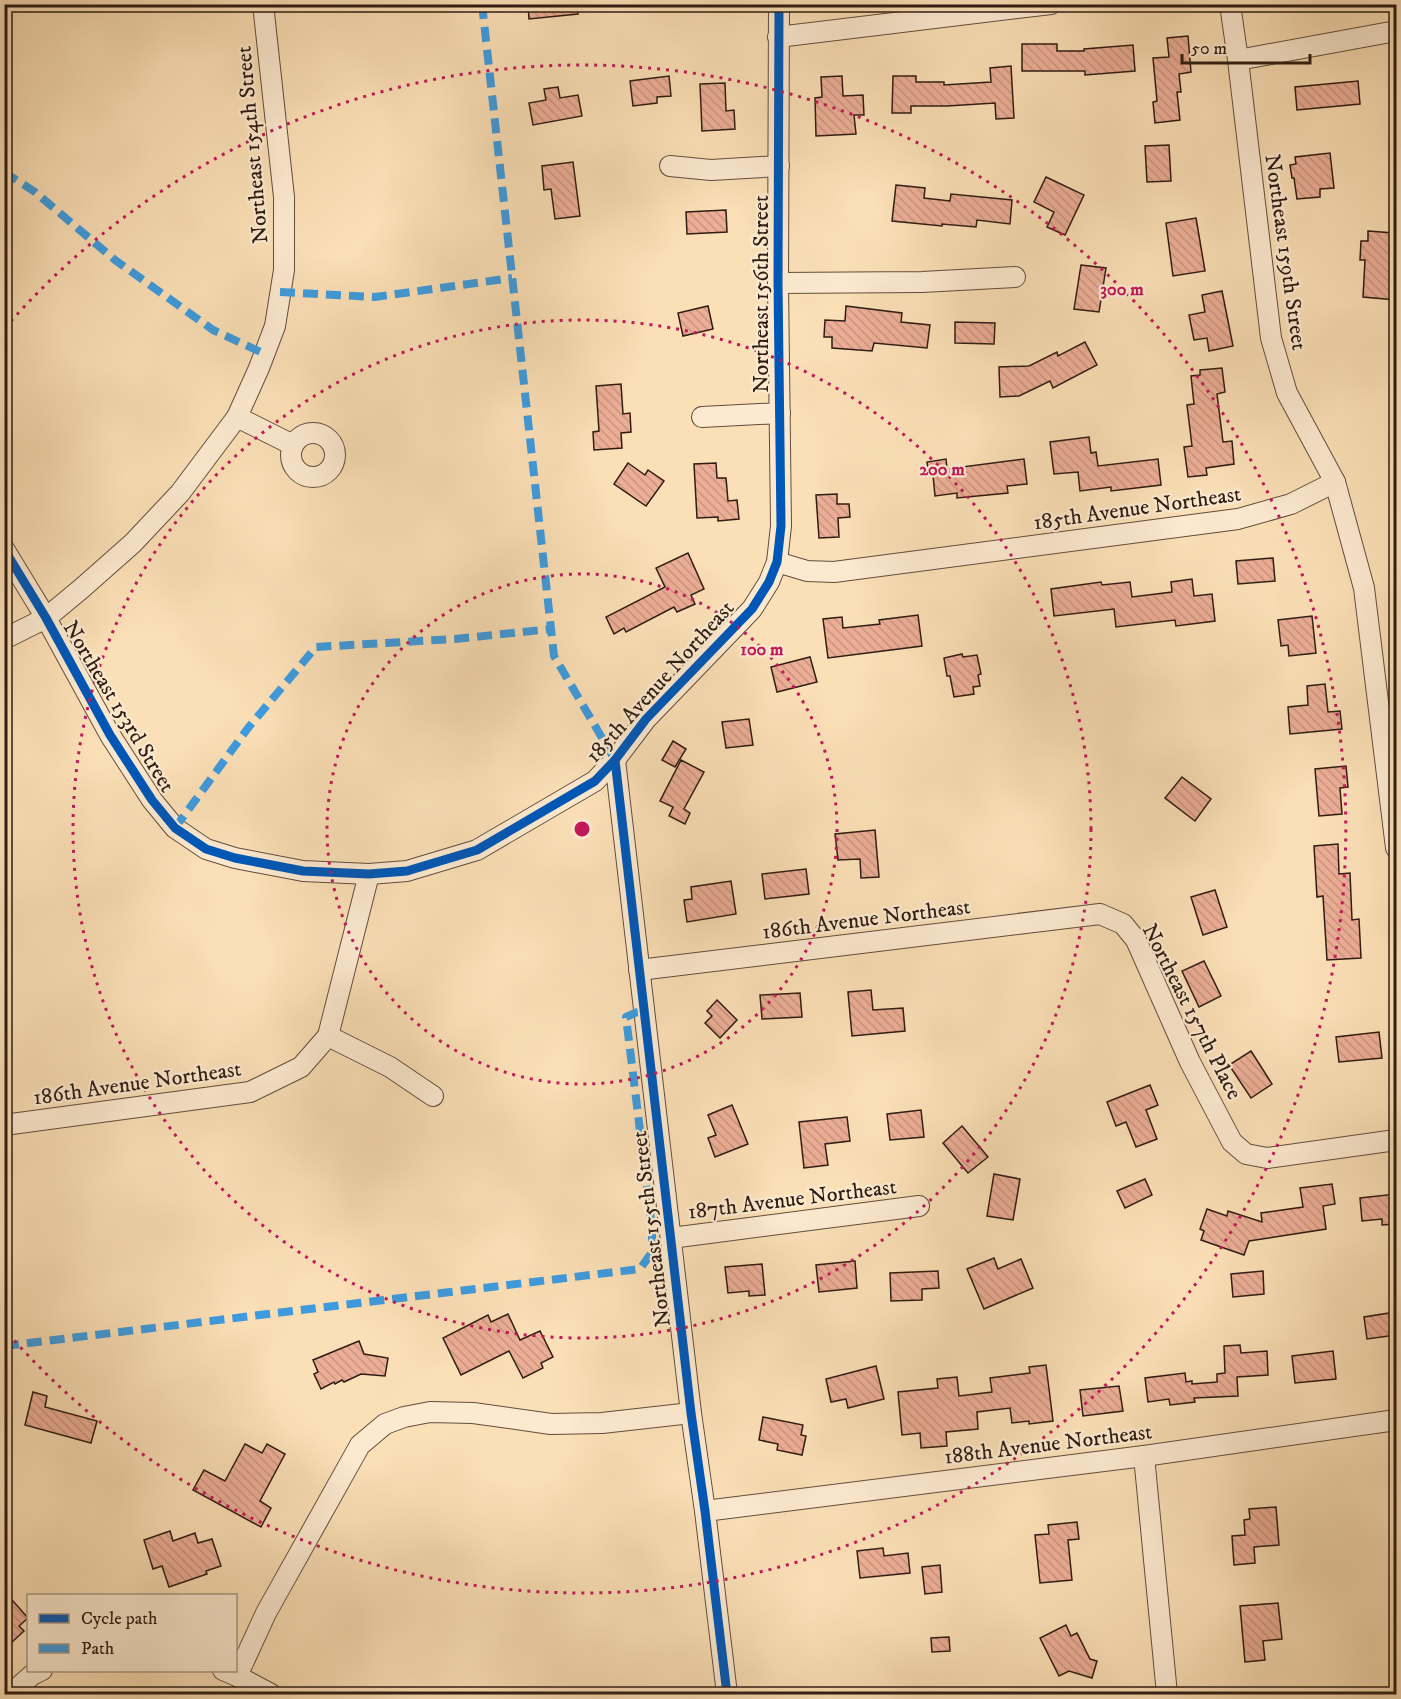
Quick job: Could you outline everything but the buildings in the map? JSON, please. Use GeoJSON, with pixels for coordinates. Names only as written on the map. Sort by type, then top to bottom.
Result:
{"type":"FeatureCollection","features":[{"type":"Feature","properties":{"kind":"street","name":"Northeast 154th Street"},"geometry":{"type":"LineString","coordinates":[[4,639],[45,618],[81,590],[133,543],[180,493],[237,417],[259,368],[275,326],[284,270],[284,197],[263,4]]}},
{"type":"Feature","properties":{"kind":"street","name":"Northeast 156th Street"},"geometry":{"type":"LineString","coordinates":[[769,582],[777,562],[781,526],[778,283],[779,4]]}},
{"type":"Feature","properties":{"kind":"street"},"geometry":{"type":"LineString","coordinates":[[778,36],[1051,4]]}},
{"type":"Feature","properties":{"kind":"street","name":"Northeast 159th Street"},"geometry":{"type":"LineString","coordinates":[[1230,4],[1271,338],[1287,393],[1335,482],[1364,588],[1396,848]]}},
{"type":"Feature","properties":{"kind":"street"},"geometry":{"type":"LineString","coordinates":[[1238,60],[1396,31]]}},
{"type":"Feature","properties":{"kind":"street"},"geometry":{"type":"LineString","coordinates":[[670,166],[711,170],[779,166]]}},
{"type":"Feature","properties":{"kind":"street"},"geometry":{"type":"LineString","coordinates":[[778,283],[922,282],[1015,277]]}},
{"type":"Feature","properties":{"kind":"street"},"geometry":{"type":"LineString","coordinates":[[702,417],[780,413]]}},
{"type":"Feature","properties":{"kind":"street"},"geometry":{"type":"LineString","coordinates":[[237,417],[293,446]]}},
{"type":"Feature","properties":{"kind":"street","name":"185th Avenue Northeast"},"geometry":{"type":"LineString","coordinates":[[777,562],[807,571],[834,572],[1238,519],[1291,504],[1335,482]]}},
{"type":"Feature","properties":{"kind":"street","name":"Northeast 153rd Street"},"geometry":{"type":"LineString","coordinates":[[4,549],[110,735],[152,800],[174,828],[206,849],[235,858],[303,871],[369,874]]}},
{"type":"Feature","properties":{"kind":"street","name":"185th Avenue Northeast"},"geometry":{"type":"LineString","coordinates":[[369,874],[407,871],[477,850],[595,781],[615,760],[646,719],[752,609],[769,582]]}},
{"type":"Feature","properties":{"kind":"street","name":"Northeast 155th Street"},"geometry":{"type":"LineString","coordinates":[[615,760],[690,1413],[705,1511],[727,1695]]}},
{"type":"Feature","properties":{"kind":"street"},"geometry":{"type":"LineString","coordinates":[[369,874],[328,1036],[390,1067],[433,1096]]}},
{"type":"Feature","properties":{"kind":"street","name":"186th Avenue Northeast"},"geometry":{"type":"LineString","coordinates":[[639,970],[1100,914]]}},
{"type":"Feature","properties":{"kind":"street","name":"Northeast 157th Place"},"geometry":{"type":"LineString","coordinates":[[1100,914],[1123,924],[1136,940],[1190,1062],[1232,1142],[1246,1154],[1267,1158],[1396,1140]]}},
{"type":"Feature","properties":{"kind":"street","name":"186th Avenue Northeast"},"geometry":{"type":"LineString","coordinates":[[4,1125],[250,1092],[301,1067],[328,1036]]}},
{"type":"Feature","properties":{"kind":"street","name":"187th Avenue Northeast"},"geometry":{"type":"LineString","coordinates":[[671,1238],[919,1206]]}},
{"type":"Feature","properties":{"kind":"street"},"geometry":{"type":"LineString","coordinates":[[237,1661],[360,1445],[385,1424],[404,1417],[430,1412],[473,1413],[550,1424],[602,1423],[690,1413]]}},
{"type":"Feature","properties":{"kind":"street","name":"188th Avenue Northeast"},"geometry":{"type":"LineString","coordinates":[[705,1511],[1144,1456],[1396,1420]]}},
{"type":"Feature","properties":{"kind":"street"},"geometry":{"type":"LineString","coordinates":[[1144,1456],[1167,1695]]}},
{"type":"Feature","properties":{"kind":"street"},"geometry":{"type":"LineString","coordinates":[[11,1695],[32,1675],[40,1672]]}},
{"type":"Feature","properties":{"kind":"street"},"geometry":{"type":"LineString","coordinates":[[230,1673],[271,1695]]}},
{"type":"Feature","properties":{"kind":"marked path"},"geometry":{"type":"LineString","coordinates":[[482,4],[554,656],[615,760]]}},
{"type":"Feature","properties":{"kind":"marked path"},"geometry":{"type":"LineString","coordinates":[[4,172],[35,192],[115,260],[213,330],[265,354]]}},
{"type":"Feature","properties":{"kind":"marked path"},"geometry":{"type":"LineString","coordinates":[[280,292],[375,297],[512,278]]}},
{"type":"Feature","properties":{"kind":"marked path"},"geometry":{"type":"LineString","coordinates":[[175,828],[248,728],[316,647],[455,639],[551,629]]}},
{"type":"Feature","properties":{"kind":"marked path"},"geometry":{"type":"LineString","coordinates":[[4,1346],[640,1269],[652,1252],[652,1228],[626,1017],[644,1009]]}},
{"type":"Feature","properties":{"kind":"cycle path"},"geometry":{"type":"LineString","coordinates":[[4,549],[46,618],[110,735],[152,800],[175,828],[206,849],[235,858],[303,871],[369,874],[407,871],[477,850],[595,781],[615,760],[646,719],[752,609],[769,582],[777,562],[781,526],[778,283],[779,4]]}},
{"type":"Feature","properties":{"kind":"cycle path"},"geometry":{"type":"LineString","coordinates":[[615,760],[691,1413],[727,1694]]}}]}
